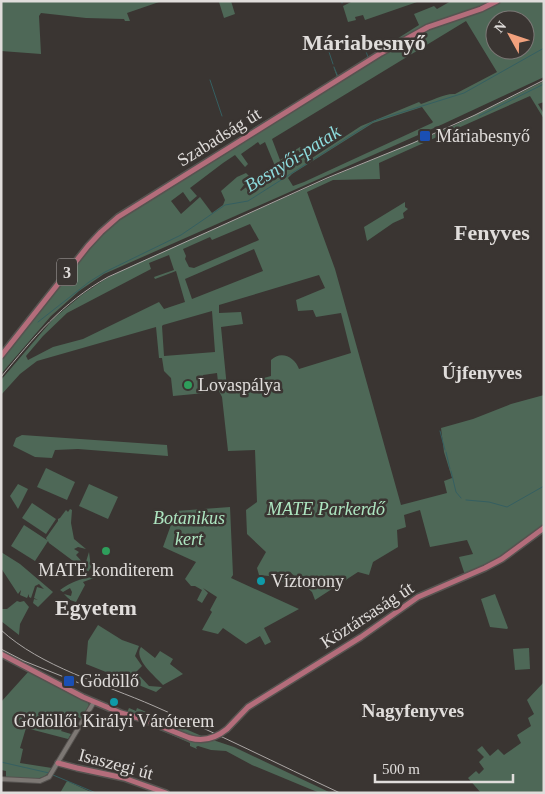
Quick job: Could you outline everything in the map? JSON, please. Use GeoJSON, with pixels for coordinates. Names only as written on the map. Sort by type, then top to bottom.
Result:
{"type":"FeatureCollection","features":[{"type":"Feature","properties":{"kind":"main road","name":"Szabadság út"},"geometry":{"type":"LineString","coordinates":[[1,356],[88,246],[101,232],[123,214],[390,47],[428,27],[481,9],[497,1]]}},
{"type":"Feature","properties":{"kind":"main road","name":"Köztársaság út"},"geometry":{"type":"LineString","coordinates":[[94,702],[190,738],[198,740],[209,739],[227,728],[248,707],[361,637],[418,598],[485,568],[544,528]]}},
{"type":"Feature","properties":{"kind":"main road"},"geometry":{"type":"LineString","coordinates":[[1,654],[94,702]]}},
{"type":"Feature","properties":{"kind":"main road","name":"Isaszegi út"},"geometry":{"type":"LineString","coordinates":[[58,762],[76,768],[124,778],[166,793]]}},
{"type":"Feature","properties":{"kind":"street"},"geometry":{"type":"LineString","coordinates":[[1,779],[40,781],[51,774],[94,702]]}},
{"type":"Feature","properties":{"kind":"green space"},"geometry":{"type":"Polygon","coordinates":[[[1,1],[162,1],[127,13],[130,21],[41,13],[39,16],[41,54],[1,51],[1,1]]]}},
{"type":"Feature","properties":{"kind":"green space"},"geometry":{"type":"Polygon","coordinates":[[[231,1],[235,14],[224,18],[219,2],[231,1]]]}},
{"type":"Feature","properties":{"kind":"green space"},"geometry":{"type":"Polygon","coordinates":[[[353,1],[420,1],[365,20],[363,15],[355,17],[356,20],[348,22],[343,6],[353,1]]]}},
{"type":"Feature","properties":{"kind":"green space"},"geometry":{"type":"Polygon","coordinates":[[[451,1],[544,1],[544,77],[443,124],[104,274],[79,291],[51,316],[1,374],[1,358],[95,240],[111,224],[256,132],[253,128],[337,77],[333,66],[338,76],[419,25],[414,14],[434,6],[437,9],[451,1]],[[485,10],[485,52],[466,21],[272,139],[280,160],[300,147],[309,160],[361,126],[419,102],[421,104],[442,96],[455,94],[497,72],[490,60],[535,60],[535,10],[485,10]],[[422,107],[373,123],[288,178],[293,186],[304,182],[432,123],[422,107]],[[258,142],[241,154],[248,164],[245,167],[235,155],[190,188],[197,196],[190,202],[183,192],[171,201],[181,214],[200,197],[212,213],[223,205],[225,200],[221,191],[237,177],[246,173],[250,177],[241,191],[275,166],[265,142],[260,145],[258,142]],[[298,150],[283,163],[286,171],[302,156],[298,150]]]}},
{"type":"Feature","properties":{"kind":"green space","name":"MATE Parkerdő"},"geometry":{"type":"Polygon","coordinates":[[[544,81],[544,102],[538,104],[544,114],[544,119],[530,96],[449,132],[451,136],[448,138],[444,136],[437,137],[379,163],[380,179],[333,180],[307,192],[335,269],[401,505],[447,493],[444,481],[452,478],[444,452],[441,428],[544,395],[544,527],[479,570],[478,568],[465,575],[459,557],[473,554],[467,540],[430,547],[420,510],[404,515],[406,527],[397,530],[398,547],[373,562],[369,575],[358,572],[315,600],[312,592],[291,573],[285,583],[269,576],[259,575],[257,568],[266,552],[247,534],[246,510],[257,502],[255,450],[228,451],[222,397],[219,391],[217,373],[203,375],[205,393],[173,396],[171,378],[164,371],[162,358],[159,358],[156,327],[37,361],[20,374],[1,395],[1,380],[54,318],[83,294],[107,278],[331,177],[451,127],[544,81]],[[250,224],[212,240],[210,237],[183,249],[189,267],[194,268],[259,240],[250,224]],[[254,249],[185,279],[192,299],[263,271],[254,249]],[[169,255],[149,263],[151,269],[67,313],[26,356],[28,360],[53,347],[83,339],[159,302],[164,309],[185,302],[176,271],[155,279],[154,277],[174,270],[169,255]],[[319,275],[219,305],[219,313],[241,312],[243,324],[221,327],[227,388],[271,376],[271,360],[275,357],[283,355],[291,358],[299,369],[351,353],[341,313],[316,317],[313,310],[298,311],[296,300],[325,288],[319,275]],[[212,311],[162,326],[164,356],[215,352],[212,311]]]}},
{"type":"Feature","properties":{"kind":"green space"},"geometry":{"type":"Polygon","coordinates":[[[405,202],[405,207],[408,209],[403,213],[404,218],[393,223],[367,241],[364,227],[405,202]]]}},
{"type":"Feature","properties":{"kind":"green space"},"geometry":{"type":"Polygon","coordinates":[[[22,435],[167,445],[168,456],[78,449],[55,450],[52,458],[35,457],[13,446],[16,438],[22,435]]]}},
{"type":"Feature","properties":{"kind":"green space"},"geometry":{"type":"Polygon","coordinates":[[[46,468],[75,482],[67,500],[37,487],[46,468]]]}},
{"type":"Feature","properties":{"kind":"green space"},"geometry":{"type":"Polygon","coordinates":[[[18,484],[28,489],[18,509],[10,496],[18,484]]]}},
{"type":"Feature","properties":{"kind":"green space"},"geometry":{"type":"Polygon","coordinates":[[[89,484],[118,497],[108,519],[79,506],[89,484]]]}},
{"type":"Feature","properties":{"kind":"green space"},"geometry":{"type":"Polygon","coordinates":[[[32,503],[56,519],[46,534],[22,518],[32,503]]]}},
{"type":"Feature","properties":{"kind":"green space","name":"Botanikus kert"},"geometry":{"type":"Polygon","coordinates":[[[230,507],[233,575],[231,578],[299,609],[264,628],[271,642],[265,645],[260,636],[246,644],[223,628],[218,634],[202,630],[212,612],[210,610],[217,597],[203,588],[208,593],[202,603],[197,600],[202,590],[191,586],[185,579],[196,562],[163,547],[176,511],[230,507]]]}},
{"type":"Feature","properties":{"kind":"green space"},"geometry":{"type":"Polygon","coordinates":[[[70,509],[72,510],[71,523],[74,539],[86,549],[78,547],[74,549],[79,552],[76,555],[85,565],[89,552],[91,567],[88,572],[48,541],[35,561],[11,546],[24,525],[47,540],[46,538],[58,519],[66,510],[68,512],[70,509]]]}},
{"type":"Feature","properties":{"kind":"green space"},"geometry":{"type":"Polygon","coordinates":[[[1,552],[20,564],[53,592],[38,607],[33,603],[34,599],[38,600],[34,598],[37,587],[44,589],[39,584],[35,586],[31,598],[29,594],[27,598],[20,595],[21,590],[18,594],[1,568],[1,552]]]}},
{"type":"Feature","properties":{"kind":"green space"},"geometry":{"type":"Polygon","coordinates":[[[94,577],[83,582],[85,585],[76,602],[70,600],[64,594],[71,596],[70,588],[63,592],[60,590],[76,581],[94,577]]]}},
{"type":"Feature","properties":{"kind":"green space"},"geometry":{"type":"Polygon","coordinates":[[[495,594],[507,629],[490,627],[481,599],[495,594]]]}},
{"type":"Feature","properties":{"kind":"green space"},"geometry":{"type":"Polygon","coordinates":[[[17,601],[24,601],[29,607],[20,624],[19,635],[1,621],[1,609],[7,609],[17,601]]]}},
{"type":"Feature","properties":{"kind":"green space"},"geometry":{"type":"Polygon","coordinates":[[[98,625],[122,640],[139,646],[135,656],[142,666],[136,672],[149,686],[162,687],[156,692],[86,664],[88,641],[98,625]]]}},
{"type":"Feature","properties":{"kind":"green space"},"geometry":{"type":"Polygon","coordinates":[[[141,647],[155,658],[160,651],[173,659],[170,664],[183,674],[163,685],[142,662],[139,652],[141,647]]]}},
{"type":"Feature","properties":{"kind":"green space"},"geometry":{"type":"Polygon","coordinates":[[[529,648],[530,669],[515,670],[513,649],[529,648]]]}},
{"type":"Feature","properties":{"kind":"green space"},"geometry":{"type":"Polygon","coordinates":[[[29,671],[87,701],[89,705],[81,719],[72,713],[61,731],[71,734],[68,739],[26,728],[20,748],[23,749],[20,763],[52,768],[44,777],[25,779],[6,777],[6,771],[1,770],[1,702],[29,671]]]}},
{"type":"Feature","properties":{"kind":"green space"},"geometry":{"type":"Polygon","coordinates":[[[544,682],[544,793],[481,793],[468,778],[476,771],[479,774],[484,769],[479,762],[484,757],[477,750],[482,746],[490,756],[498,749],[504,755],[521,743],[517,735],[531,726],[528,718],[534,714],[527,700],[544,682]]]}},
{"type":"Feature","properties":{"kind":"green space"},"geometry":{"type":"Polygon","coordinates":[[[129,708],[136,711],[137,708],[204,737],[234,747],[331,793],[320,793],[310,789],[252,765],[226,751],[211,750],[198,746],[196,747],[197,749],[190,746],[190,743],[125,717],[129,708]]]}},
{"type":"Feature","properties":{"kind":"green space"},"geometry":{"type":"Polygon","coordinates":[[[67,781],[93,793],[60,793],[67,781]]]}},
{"type":"Feature","properties":{"kind":"waterway"},"geometry":{"type":"LineString","coordinates":[[360,35],[368,57]]}},
{"type":"Feature","properties":{"kind":"waterway"},"geometry":{"type":"LineString","coordinates":[[327,46],[333,64]]}},
{"type":"Feature","properties":{"kind":"waterway","name":"Besnyői-patak"},"geometry":{"type":"LineString","coordinates":[[38,322],[89,282],[105,272],[181,235],[225,205],[248,201],[374,121],[464,93],[544,48]]}},
{"type":"Feature","properties":{"kind":"waterway"},"geometry":{"type":"LineString","coordinates":[[334,67],[338,77]]}},
{"type":"Feature","properties":{"kind":"waterway"},"geometry":{"type":"LineString","coordinates":[[210,80],[222,116]]}},
{"type":"Feature","properties":{"kind":"waterway"},"geometry":{"type":"LineString","coordinates":[[479,116],[544,84]]}},
{"type":"Feature","properties":{"kind":"waterway"},"geometry":{"type":"LineString","coordinates":[[440,431],[445,450]]}},
{"type":"Feature","properties":{"kind":"waterway"},"geometry":{"type":"LineString","coordinates":[[446,452],[450,469]]}},
{"type":"Feature","properties":{"kind":"waterway"},"geometry":{"type":"LineString","coordinates":[[451,471],[456,492],[461,498]]}},
{"type":"Feature","properties":{"kind":"waterway"},"geometry":{"type":"LineString","coordinates":[[466,500],[489,502],[507,507],[544,486]]}},
{"type":"Feature","properties":{"kind":"waterway"},"geometry":{"type":"LineString","coordinates":[[1,762],[49,773]]}},
{"type":"Feature","properties":{"kind":"waterway"},"geometry":{"type":"LineString","coordinates":[[53,775],[96,793]]}},
{"type":"Feature","properties":{"kind":"tram line"},"geometry":{"type":"LineString","coordinates":[[1,649],[24,661],[79,683]]}},
{"type":"Feature","properties":{"kind":"railway"},"geometry":{"type":"LineString","coordinates":[[1,377],[50,322],[77,298],[108,277],[327,178],[475,115],[544,80]]}},
{"type":"Feature","properties":{"kind":"railway"},"geometry":{"type":"LineString","coordinates":[[1,630],[17,643],[54,665],[177,716],[340,793]]}},
{"type":"Feature","properties":{"kind":"place","name":"Máriabesnyő"},"geometry":{"type":"Point","coordinates":[425,136]}},
{"type":"Feature","properties":{"kind":"place","name":"Lovaspálya"},"geometry":{"type":"Point","coordinates":[188,385]}},
{"type":"Feature","properties":{"kind":"place","name":"MATE konditerem"},"geometry":{"type":"Point","coordinates":[106,551]}},
{"type":"Feature","properties":{"kind":"place","name":"Víztorony"},"geometry":{"type":"Point","coordinates":[261,581]}},
{"type":"Feature","properties":{"kind":"place","name":"Gödöllő"},"geometry":{"type":"Point","coordinates":[69,681]}},
{"type":"Feature","properties":{"kind":"place","name":"Gödöllői Királyi Váróterem"},"geometry":{"type":"Point","coordinates":[114,702]}},
{"type":"Feature","properties":{"kind":"district","name":"Máriabesnyő"},"geometry":{"type":"Point","coordinates":[364,42]}},
{"type":"Feature","properties":{"kind":"district","name":"Fenyves"},"geometry":{"type":"Point","coordinates":[492,232]}},
{"type":"Feature","properties":{"kind":"district","name":"Újfenyves"},"geometry":{"type":"Point","coordinates":[482,372]}},
{"type":"Feature","properties":{"kind":"district","name":"Egyetem"},"geometry":{"type":"Point","coordinates":[96,607]}},
{"type":"Feature","properties":{"kind":"district","name":"Nagyfenyves"},"geometry":{"type":"Point","coordinates":[413,710]}}]}
